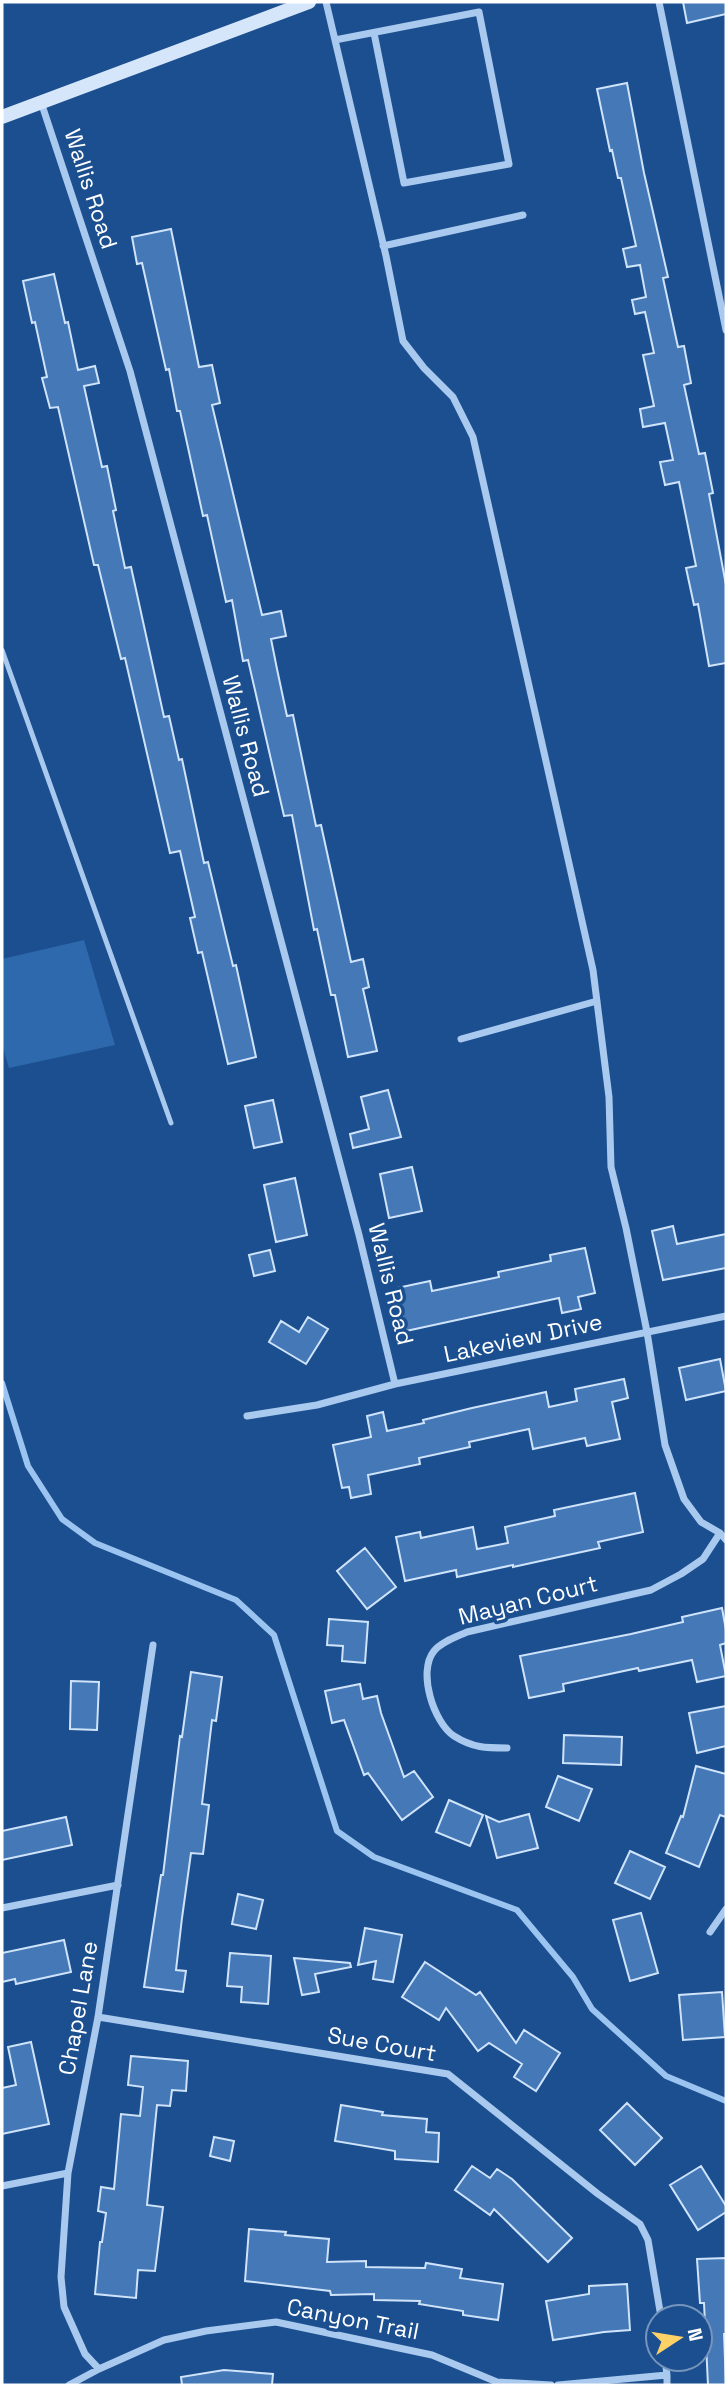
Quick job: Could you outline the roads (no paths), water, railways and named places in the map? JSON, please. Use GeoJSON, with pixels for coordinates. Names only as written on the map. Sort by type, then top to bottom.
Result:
{"type":"FeatureCollection","features":[{"type":"Feature","properties":{"kind":"street"},"geometry":{"type":"LineString","coordinates":[[2,117],[309,2]]}},
{"type":"Feature","properties":{"kind":"street"},"geometry":{"type":"LineString","coordinates":[[326,2],[403,341],[424,368],[453,397],[473,437],[593,970],[609,1097],[611,1167],[647,1332],[665,1445],[684,1499],[701,1522],[720,1533],[726,1540]]}},
{"type":"Feature","properties":{"kind":"street"},"geometry":{"type":"LineString","coordinates":[[659,2],[726,330]]}},
{"type":"Feature","properties":{"kind":"street"},"geometry":{"type":"LineString","coordinates":[[335,40],[479,12],[509,164],[404,183],[374,33]]}},
{"type":"Feature","properties":{"kind":"street","name":"Wallis Road"},"geometry":{"type":"LineString","coordinates":[[41,102],[130,371],[356,1222],[396,1384]]}},
{"type":"Feature","properties":{"kind":"street"},"geometry":{"type":"LineString","coordinates":[[383,246],[523,215]]}},
{"type":"Feature","properties":{"kind":"street"},"geometry":{"type":"LineString","coordinates":[[461,1039],[597,1001]]}},
{"type":"Feature","properties":{"kind":"street","name":"Lakeview Drive"},"geometry":{"type":"LineString","coordinates":[[247,1416],[317,1405],[396,1384],[726,1316]]}},
{"type":"Feature","properties":{"kind":"street","name":"Mayan Court"},"geometry":{"type":"LineString","coordinates":[[507,1748],[477,1748],[452,1735],[437,1716],[427,1686],[431,1654],[439,1646],[467,1632],[651,1590],[702,1559],[720,1533]]}},
{"type":"Feature","properties":{"kind":"street","name":"Chapel Lane"},"geometry":{"type":"LineString","coordinates":[[99,2369],[85,2354],[64,2307],[61,2277],[68,2173],[98,2017],[153,1645]]}},
{"type":"Feature","properties":{"kind":"street"},"geometry":{"type":"LineString","coordinates":[[2,1909],[118,1885]]}},
{"type":"Feature","properties":{"kind":"street"},"geometry":{"type":"LineString","coordinates":[[710,1932],[726,1909]]}},
{"type":"Feature","properties":{"kind":"street","name":"Sue Court"},"geometry":{"type":"LineString","coordinates":[[98,2017],[448,2074],[639,2224],[648,2240],[659,2303]]}},
{"type":"Feature","properties":{"kind":"street"},"geometry":{"type":"LineString","coordinates":[[2,2186],[68,2173]]}},
{"type":"Feature","properties":{"kind":"street","name":"Canyon Trail"},"geometry":{"type":"LineString","coordinates":[[69,2385],[163,2340],[206,2331],[276,2322],[432,2355],[497,2382],[551,2385]]}},
{"type":"Feature","properties":{"kind":"street"},"geometry":{"type":"LineString","coordinates":[[558,2385],[667,2375],[667,2385]]}},
{"type":"Feature","properties":{"kind":"lane"},"geometry":{"type":"LineString","coordinates":[[2,650],[171,1123]]}},
{"type":"Feature","properties":{"kind":"waterway"},"geometry":{"type":"LineString","coordinates":[[2,1383],[28,1466],[62,1519],[95,1543],[236,1600],[274,1635],[337,1831],[374,1857],[517,1910],[573,1977],[592,2009],[666,2076],[726,2101]]}}]}
